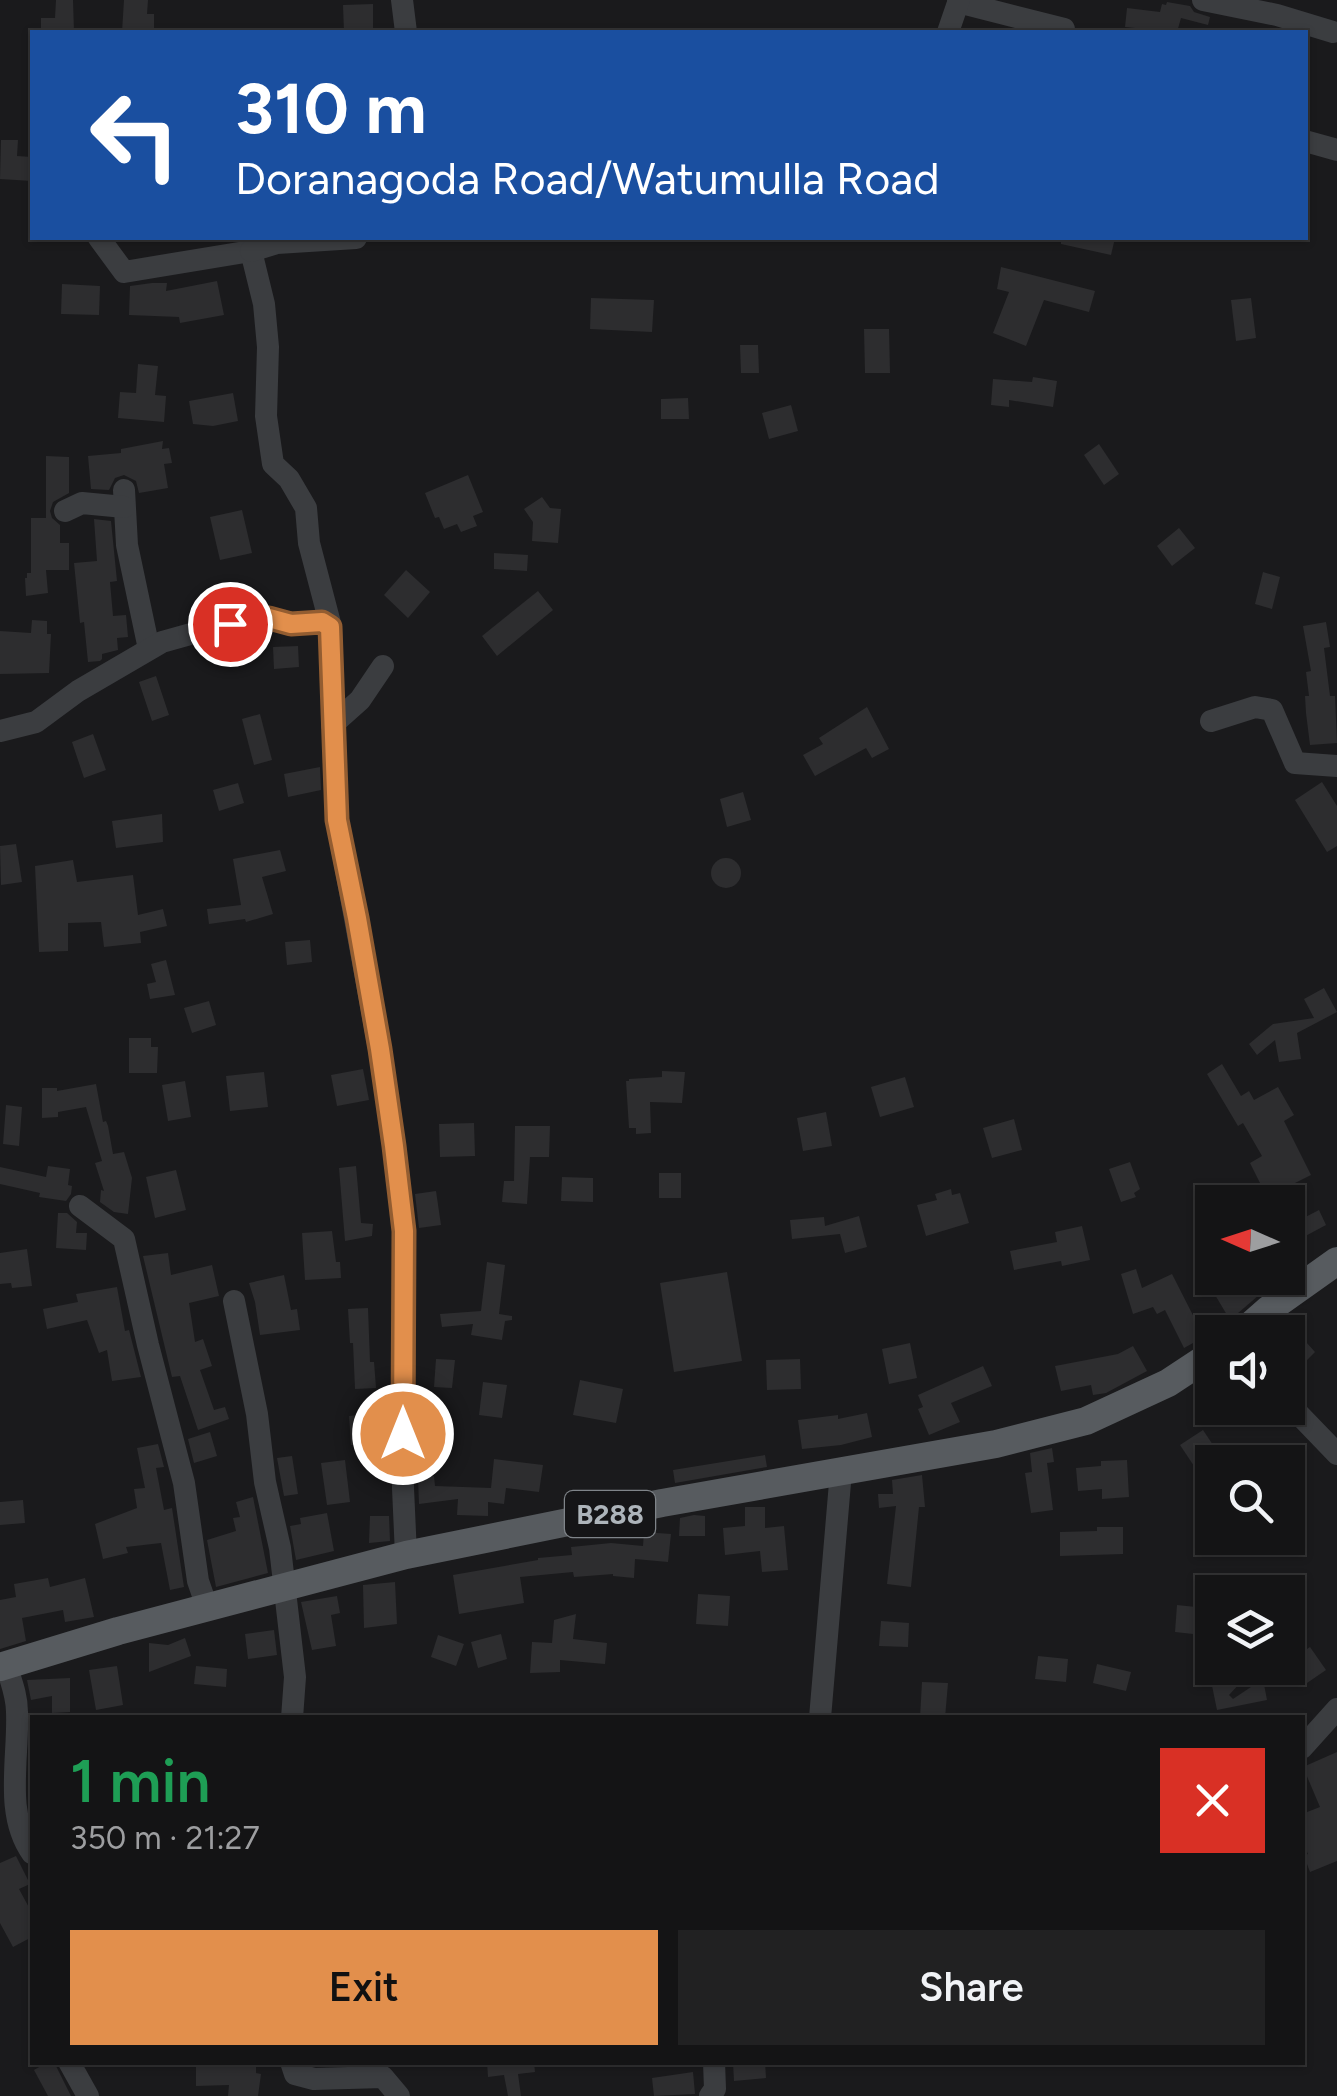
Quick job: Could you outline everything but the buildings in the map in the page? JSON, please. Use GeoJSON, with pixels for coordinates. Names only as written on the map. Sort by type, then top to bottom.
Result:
{"type":"FeatureCollection","features":[{"type":"Feature","properties":{"kind":"main road"},"geometry":{"type":"LineString","coordinates":[[1262,1315],[1337,1261]]}},
{"type":"Feature","properties":{"kind":"main road","name":"B288"},"geometry":{"type":"LineString","coordinates":[[3,1666],[118,1631],[406,1555],[662,1503],[996,1444],[1086,1421],[1168,1383],[1195,1365]]}},
{"type":"Feature","properties":{"kind":"street"},"geometry":{"type":"LineString","coordinates":[[402,0],[406,30]]}},
{"type":"Feature","properties":{"kind":"street"},"geometry":{"type":"LineString","coordinates":[[1203,0],[1333,32]]}},
{"type":"Feature","properties":{"kind":"street"},"geometry":{"type":"LineString","coordinates":[[952,17],[1064,29]]}},
{"type":"Feature","properties":{"kind":"street"},"geometry":{"type":"LineString","coordinates":[[1308,142],[1337,150]]}},
{"type":"Feature","properties":{"kind":"street"},"geometry":{"type":"LineString","coordinates":[[107,243],[124,272],[244,247],[324,240]]}},
{"type":"Feature","properties":{"kind":"street"},"geometry":{"type":"LineString","coordinates":[[244,247],[264,304],[268,347],[266,416],[272,464],[289,479],[306,508],[309,543],[330,627],[337,820],[380,1049],[404,1231],[406,1555]]}},
{"type":"Feature","properties":{"kind":"street"},"geometry":{"type":"LineString","coordinates":[[65,510],[82,503],[124,499],[127,545],[149,649]]}},
{"type":"Feature","properties":{"kind":"street"},"geometry":{"type":"LineString","coordinates":[[0,731],[36,722],[78,691],[162,642],[269,618],[291,624],[322,622],[330,627]]}},
{"type":"Feature","properties":{"kind":"street"},"geometry":{"type":"LineString","coordinates":[[332,725],[360,700],[383,666]]}},
{"type":"Feature","properties":{"kind":"street"},"geometry":{"type":"LineString","coordinates":[[1212,720],[1255,707],[1272,710],[1296,763],[1337,766]]}},
{"type":"Feature","properties":{"kind":"street"},"geometry":{"type":"LineString","coordinates":[[80,1206],[124,1240],[184,1483],[198,1581],[208,1607]]}},
{"type":"Feature","properties":{"kind":"street"},"geometry":{"type":"LineString","coordinates":[[234,1300],[280,1548],[295,1677],[292,1715]]}},
{"type":"Feature","properties":{"kind":"street"},"geometry":{"type":"LineString","coordinates":[[1305,1421],[1337,1454]]}},
{"type":"Feature","properties":{"kind":"street"},"geometry":{"type":"LineString","coordinates":[[820,1715],[841,1471]]}},
{"type":"Feature","properties":{"kind":"street"},"geometry":{"type":"LineString","coordinates":[[3,1666],[16,1695],[16,1797],[19,1824],[30,1849]]}},
{"type":"Feature","properties":{"kind":"street"},"geometry":{"type":"LineString","coordinates":[[1305,1745],[1337,1710]]}},
{"type":"Feature","properties":{"kind":"street"},"geometry":{"type":"LineString","coordinates":[[71,2065],[88,2096]]}},
{"type":"Feature","properties":{"kind":"street"},"geometry":{"type":"LineString","coordinates":[[291,2065],[295,2074],[314,2078],[383,2078],[399,2096]]}},
{"type":"Feature","properties":{"kind":"street"},"geometry":{"type":"LineString","coordinates":[[710,2096],[715,2089],[714,2065]]}},
{"type":"Feature","properties":{"kind":"route"},"geometry":{"type":"LineString","coordinates":[[230,624],[269,618],[291,624],[322,622],[330,627],[337,820],[380,1049],[404,1231],[403,1434]]}}]}
